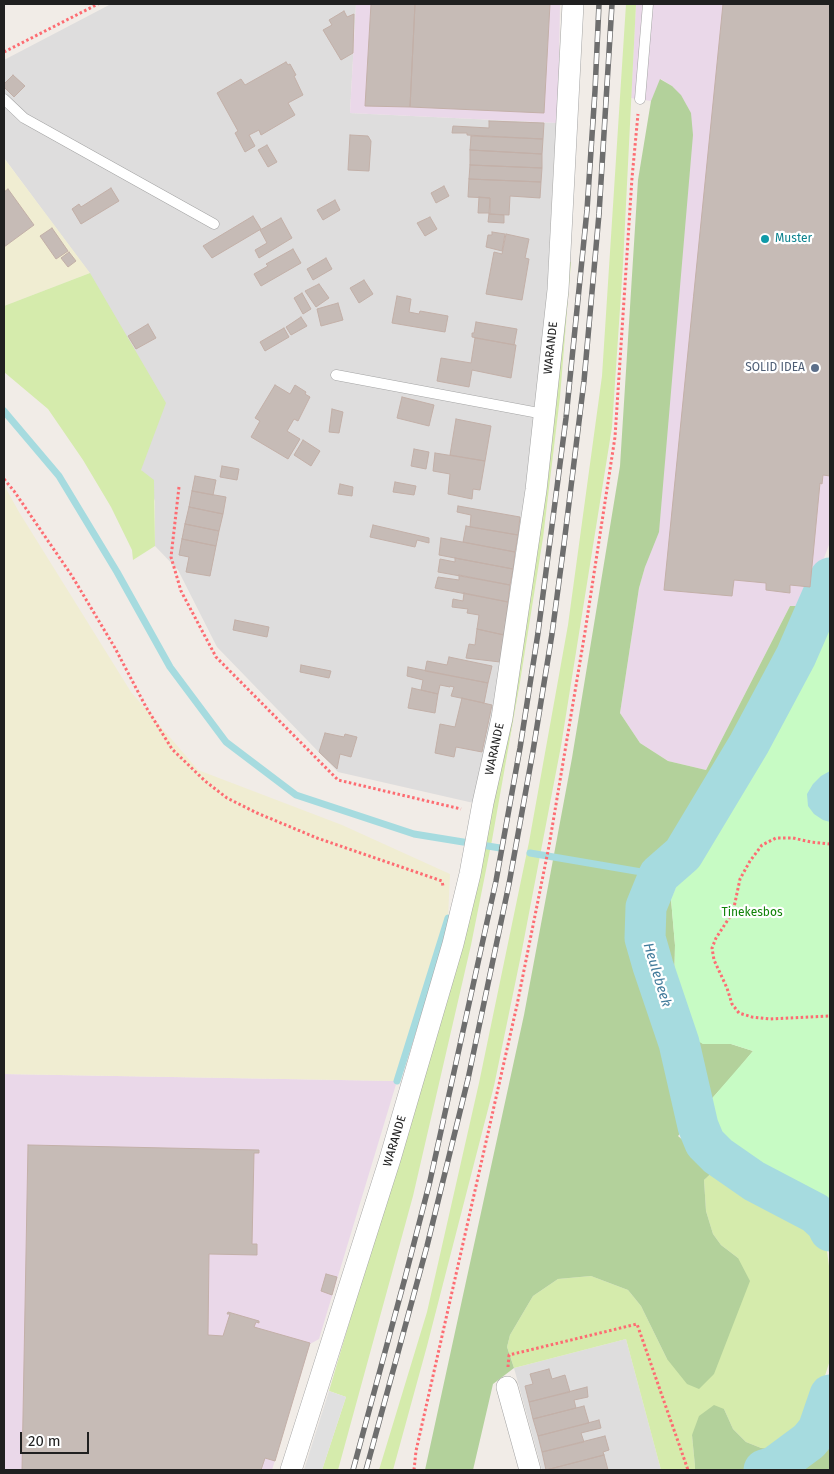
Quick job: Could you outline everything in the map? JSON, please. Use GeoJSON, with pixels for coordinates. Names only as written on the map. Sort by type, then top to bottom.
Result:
{"type":"FeatureCollection","features":[{"type":"Feature","properties":{"kind":"street","name":"WARANDE"},"geometry":{"type":"LineString","coordinates":[[291,1470],[390,1159],[453,944],[479,830],[505,699],[536,490],[559,271],[573,4]]}},
{"type":"Feature","properties":{"kind":"street"},"geometry":{"type":"LineString","coordinates":[[507,1387],[530,1470]]}},
{"type":"Feature","properties":{"kind":"lane"},"geometry":{"type":"LineString","coordinates":[[640,99],[648,4]]}},
{"type":"Feature","properties":{"kind":"lane"},"geometry":{"type":"LineString","coordinates":[[4,99],[24,118],[214,224]]}},
{"type":"Feature","properties":{"kind":"lane"},"geometry":{"type":"LineString","coordinates":[[336,375],[544,414]]}},
{"type":"Feature","properties":{"kind":"path"},"geometry":{"type":"LineString","coordinates":[[4,52],[98,4]]}},
{"type":"Feature","properties":{"kind":"path"},"geometry":{"type":"LineString","coordinates":[[414,1470],[418,1442],[517,1005],[548,846],[585,632],[615,437],[632,178],[640,99]]}},
{"type":"Feature","properties":{"kind":"path"},"geometry":{"type":"LineString","coordinates":[[4,479],[72,576],[172,748],[205,781],[228,798],[257,814],[317,838],[442,881],[444,896],[463,902]]}},
{"type":"Feature","properties":{"kind":"path"},"geometry":{"type":"LineString","coordinates":[[179,487],[172,557],[181,591],[216,657],[338,780],[481,814]]}},
{"type":"Feature","properties":{"kind":"path"},"geometry":{"type":"LineString","coordinates":[[830,844],[793,838],[776,838],[762,845],[740,879],[733,912],[716,938],[712,948],[714,960],[732,1004],[739,1012],[752,1017],[770,1019],[830,1016]]}},
{"type":"Feature","properties":{"kind":"path"},"geometry":{"type":"LineString","coordinates":[[507,1387],[508,1355],[638,1324],[688,1470]]}},
{"type":"Feature","properties":{"kind":"shaded area"},"geometry":{"type":"Polygon","coordinates":[[[111,4],[356,4],[350,113],[558,123],[554,157],[544,359],[522,545],[478,804],[338,772],[217,647],[178,570],[155,546],[155,501],[141,470],[90,274],[4,158],[4,60],[111,4]]]}},
{"type":"Feature","properties":{"kind":"shaded area"},"geometry":{"type":"Polygon","coordinates":[[[356,4],[560,4],[558,123],[350,113],[356,4]]]}},
{"type":"Feature","properties":{"kind":"shaded area","name":"Muster"},"geometry":{"type":"Polygon","coordinates":[[[636,4],[830,4],[830,542],[806,606],[790,606],[706,770],[668,761],[640,743],[620,713],[639,588],[645,567],[672,86],[661,79],[651,101],[631,98],[636,4]]]}},
{"type":"Feature","properties":{"kind":"shaded area"},"geometry":{"type":"Polygon","coordinates":[[[4,158],[90,273],[4,306],[4,158]]]}},
{"type":"Feature","properties":{"kind":"shaded area"},"geometry":{"type":"Polygon","coordinates":[[[4,485],[131,692],[198,770],[342,825],[450,874],[448,918],[439,957],[397,1081],[4,1074],[4,485]]]}},
{"type":"Feature","properties":{"kind":"shaded area"},"geometry":{"type":"Polygon","coordinates":[[[4,1074],[397,1081],[319,1339],[310,1344],[272,1470],[4,1470],[4,1074]]]}},
{"type":"Feature","properties":{"kind":"shaded area"},"geometry":{"type":"Polygon","coordinates":[[[626,1339],[661,1470],[542,1470],[514,1368],[626,1339]]]}},
{"type":"Feature","properties":{"kind":"shaded area"},"geometry":{"type":"Polygon","coordinates":[[[329,1391],[346,1397],[322,1470],[304,1470],[329,1391]]]}},
{"type":"Feature","properties":{"kind":"green space"},"geometry":{"type":"Polygon","coordinates":[[[626,4],[636,4],[623,264],[612,427],[561,746],[494,1086],[393,1470],[379,1470],[427,1312],[479,1083],[529,842],[568,625],[602,376],[626,4]]]}},
{"type":"Feature","properties":{"kind":"green space"},"geometry":{"type":"Polygon","coordinates":[[[660,79],[672,86],[681,95],[691,113],[693,135],[659,532],[639,588],[620,713],[640,743],[668,761],[706,770],[790,606],[806,606],[720,774],[678,851],[655,877],[671,899],[675,945],[674,995],[703,1044],[731,1044],[753,1051],[678,1136],[716,1169],[704,1180],[706,1211],[713,1234],[721,1245],[738,1258],[750,1281],[714,1374],[699,1389],[687,1384],[667,1359],[641,1306],[628,1290],[591,1276],[558,1279],[533,1296],[510,1335],[507,1347],[514,1368],[493,1384],[473,1470],[425,1470],[524,1015],[572,758],[620,466],[638,180],[651,101],[660,79]]]}},
{"type":"Feature","properties":{"kind":"green space"},"geometry":{"type":"Polygon","coordinates":[[[568,261],[571,262],[560,397],[543,538],[520,682],[471,945],[413,1196],[338,1470],[322,1470],[346,1397],[329,1391],[459,952],[568,261]]]}},
{"type":"Feature","properties":{"kind":"green space"},"geometry":{"type":"Polygon","coordinates":[[[90,273],[166,403],[141,470],[154,480],[155,546],[133,560],[132,550],[111,507],[83,460],[48,409],[4,372],[4,306],[90,273]]]}},
{"type":"Feature","properties":{"kind":"green space","name":"Tinekesbos"},"geometry":{"type":"Polygon","coordinates":[[[830,594],[830,1216],[813,1202],[739,1162],[720,1148],[707,1133],[702,1110],[753,1051],[731,1044],[703,1044],[692,1038],[674,995],[675,945],[671,899],[679,880],[718,819],[787,691],[830,594]]]}},
{"type":"Feature","properties":{"kind":"green space"},"geometry":{"type":"Polygon","coordinates":[[[716,1169],[811,1219],[825,1235],[830,1274],[830,1360],[807,1432],[799,1429],[791,1440],[775,1449],[761,1448],[746,1442],[733,1429],[724,1409],[692,1435],[695,1470],[661,1470],[626,1339],[514,1368],[507,1347],[510,1335],[533,1296],[558,1279],[591,1276],[628,1290],[641,1306],[667,1359],[738,1258],[721,1245],[713,1234],[706,1211],[704,1180],[716,1169]]]}},
{"type":"Feature","properties":{"kind":"green space"},"geometry":{"type":"Polygon","coordinates":[[[714,1405],[724,1409],[733,1429],[746,1442],[761,1448],[775,1449],[791,1440],[799,1429],[823,1439],[830,1421],[830,1470],[695,1470],[692,1435],[699,1416],[714,1405]]]}},
{"type":"Feature","properties":{"kind":"water"},"geometry":{"type":"Polygon","coordinates":[[[830,771],[830,822],[814,814],[808,806],[807,794],[821,776],[830,771]]]}},
{"type":"Feature","properties":{"kind":"building"},"geometry":{"type":"Polygon","coordinates":[[[371,4],[415,4],[410,107],[365,106],[371,4]]]}},
{"type":"Feature","properties":{"kind":"building"},"geometry":{"type":"Polygon","coordinates":[[[415,4],[550,4],[544,113],[410,107],[415,4]]]}},
{"type":"Feature","properties":{"kind":"building","name":"Muster"},"geometry":{"type":"Polygon","coordinates":[[[723,4],[830,4],[830,476],[823,475],[822,484],[820,483],[810,587],[790,585],[790,593],[766,590],[766,583],[734,580],[732,596],[664,590],[723,4]]]}},
{"type":"Feature","properties":{"kind":"building"},"geometry":{"type":"Polygon","coordinates":[[[344,11],[347,17],[354,14],[353,53],[341,60],[323,30],[332,25],[329,20],[344,11]]]}},
{"type":"Feature","properties":{"kind":"building"},"geometry":{"type":"Polygon","coordinates":[[[286,62],[288,65],[290,64],[296,75],[294,76],[303,95],[288,103],[295,115],[261,135],[259,130],[249,135],[255,146],[245,152],[235,133],[238,131],[217,93],[241,79],[245,85],[286,62]]]}},
{"type":"Feature","properties":{"kind":"building"},"geometry":{"type":"Polygon","coordinates":[[[13,75],[25,86],[14,97],[4,87],[4,84],[13,75]]]}},
{"type":"Feature","properties":{"kind":"building"},"geometry":{"type":"Polygon","coordinates":[[[489,121],[544,123],[543,139],[452,133],[453,126],[489,128],[489,121]]]}},
{"type":"Feature","properties":{"kind":"building"},"geometry":{"type":"Polygon","coordinates":[[[350,135],[368,136],[371,141],[369,171],[348,170],[350,135]]]}},
{"type":"Feature","properties":{"kind":"building"},"geometry":{"type":"Polygon","coordinates":[[[471,136],[543,139],[542,154],[470,150],[471,136]]]}},
{"type":"Feature","properties":{"kind":"building"},"geometry":{"type":"Polygon","coordinates":[[[267,145],[277,162],[268,167],[258,150],[267,145]]]}},
{"type":"Feature","properties":{"kind":"building"},"geometry":{"type":"Polygon","coordinates":[[[470,150],[542,154],[542,168],[470,165],[470,150]]]}},
{"type":"Feature","properties":{"kind":"building"},"geometry":{"type":"Polygon","coordinates":[[[470,165],[542,168],[541,182],[469,179],[470,165]]]}},
{"type":"Feature","properties":{"kind":"building"},"geometry":{"type":"Polygon","coordinates":[[[469,179],[541,182],[540,198],[510,196],[509,215],[489,214],[490,198],[468,197],[469,179]]]}},
{"type":"Feature","properties":{"kind":"building"},"geometry":{"type":"Polygon","coordinates":[[[444,186],[449,196],[436,203],[431,193],[444,186]]]}},
{"type":"Feature","properties":{"kind":"building"},"geometry":{"type":"Polygon","coordinates":[[[111,188],[119,201],[81,224],[72,209],[79,204],[81,207],[111,188]]]}},
{"type":"Feature","properties":{"kind":"building"},"geometry":{"type":"Polygon","coordinates":[[[8,189],[34,225],[4,247],[4,192],[8,189]]]}},
{"type":"Feature","properties":{"kind":"building"},"geometry":{"type":"Polygon","coordinates":[[[479,197],[490,198],[490,213],[478,213],[479,197]]]}},
{"type":"Feature","properties":{"kind":"building"},"geometry":{"type":"Polygon","coordinates":[[[335,200],[340,210],[323,220],[317,210],[335,200]]]}},
{"type":"Feature","properties":{"kind":"building"},"geometry":{"type":"Polygon","coordinates":[[[489,214],[504,215],[504,223],[488,222],[489,214]]]}},
{"type":"Feature","properties":{"kind":"building"},"geometry":{"type":"Polygon","coordinates":[[[253,216],[261,229],[212,258],[203,246],[253,216]]]}},
{"type":"Feature","properties":{"kind":"building"},"geometry":{"type":"Polygon","coordinates":[[[430,217],[437,229],[425,236],[417,223],[430,217]]]}},
{"type":"Feature","properties":{"kind":"building"},"geometry":{"type":"Polygon","coordinates":[[[281,218],[292,238],[259,258],[255,250],[267,243],[260,230],[281,218]]]}},
{"type":"Feature","properties":{"kind":"building"},"geometry":{"type":"Polygon","coordinates":[[[52,228],[68,251],[56,259],[40,236],[52,228]]]}},
{"type":"Feature","properties":{"kind":"building"},"geometry":{"type":"Polygon","coordinates":[[[492,232],[505,234],[502,251],[486,247],[488,235],[492,235],[492,232]]]}},
{"type":"Feature","properties":{"kind":"building"},"geometry":{"type":"Polygon","coordinates":[[[506,234],[529,239],[525,258],[529,259],[522,300],[486,294],[494,252],[502,254],[506,234]]]}},
{"type":"Feature","properties":{"kind":"building"},"geometry":{"type":"Polygon","coordinates":[[[293,249],[301,263],[261,286],[254,274],[268,266],[266,264],[293,249]]]}},
{"type":"Feature","properties":{"kind":"building"},"geometry":{"type":"Polygon","coordinates":[[[69,252],[76,261],[68,267],[61,258],[69,252]]]}},
{"type":"Feature","properties":{"kind":"building"},"geometry":{"type":"Polygon","coordinates":[[[326,258],[332,269],[313,280],[307,269],[326,258]]]}},
{"type":"Feature","properties":{"kind":"building"},"geometry":{"type":"Polygon","coordinates":[[[364,280],[373,294],[359,303],[350,288],[364,280]]]}},
{"type":"Feature","properties":{"kind":"building"},"geometry":{"type":"Polygon","coordinates":[[[319,284],[329,298],[316,307],[305,291],[319,284]]]}},
{"type":"Feature","properties":{"kind":"building"},"geometry":{"type":"Polygon","coordinates":[[[302,293],[311,309],[303,314],[294,298],[302,293]]]}},
{"type":"Feature","properties":{"kind":"building"},"geometry":{"type":"Polygon","coordinates":[[[397,296],[411,299],[409,312],[419,314],[420,311],[448,316],[445,332],[392,323],[397,296]]]}},
{"type":"Feature","properties":{"kind":"building"},"geometry":{"type":"Polygon","coordinates":[[[338,303],[343,320],[321,326],[317,309],[338,303]]]}},
{"type":"Feature","properties":{"kind":"building"},"geometry":{"type":"Polygon","coordinates":[[[301,317],[307,326],[291,335],[286,327],[301,317]]]}},
{"type":"Feature","properties":{"kind":"building"},"geometry":{"type":"Polygon","coordinates":[[[476,322],[517,329],[514,345],[472,337],[476,322]]]}},
{"type":"Feature","properties":{"kind":"building"},"geometry":{"type":"Polygon","coordinates":[[[148,324],[156,338],[136,349],[128,336],[148,324]]]}},
{"type":"Feature","properties":{"kind":"building"},"geometry":{"type":"Polygon","coordinates":[[[284,328],[289,337],[265,351],[260,342],[284,328]]]}},
{"type":"Feature","properties":{"kind":"building"},"geometry":{"type":"Polygon","coordinates":[[[475,338],[516,345],[511,378],[472,370],[469,387],[437,381],[441,358],[471,363],[475,338]]]}},
{"type":"Feature","properties":{"kind":"building"},"geometry":{"type":"Polygon","coordinates":[[[275,385],[290,394],[295,385],[310,397],[298,421],[294,419],[287,431],[300,439],[288,459],[251,437],[260,421],[255,418],[275,385]]]}},
{"type":"Feature","properties":{"kind":"building"},"geometry":{"type":"Polygon","coordinates":[[[402,397],[434,405],[429,426],[397,418],[402,397]]]}},
{"type":"Feature","properties":{"kind":"building"},"geometry":{"type":"Polygon","coordinates":[[[332,409],[343,412],[339,433],[329,432],[332,409]]]}},
{"type":"Feature","properties":{"kind":"building"},"geometry":{"type":"Polygon","coordinates":[[[456,419],[491,426],[485,461],[450,455],[456,419]]]}},
{"type":"Feature","properties":{"kind":"building"},"geometry":{"type":"Polygon","coordinates":[[[303,440],[320,451],[311,466],[294,455],[303,440]]]}},
{"type":"Feature","properties":{"kind":"building"},"geometry":{"type":"Polygon","coordinates":[[[414,449],[429,452],[426,469],[411,466],[414,449]]]}},
{"type":"Feature","properties":{"kind":"building"},"geometry":{"type":"Polygon","coordinates":[[[435,453],[485,461],[480,490],[473,489],[472,499],[448,494],[450,474],[433,471],[435,453]]]}},
{"type":"Feature","properties":{"kind":"building"},"geometry":{"type":"Polygon","coordinates":[[[222,466],[239,469],[237,480],[220,477],[222,466]]]}},
{"type":"Feature","properties":{"kind":"building"},"geometry":{"type":"Polygon","coordinates":[[[195,476],[216,480],[213,495],[192,491],[195,476]]]}},
{"type":"Feature","properties":{"kind":"building"},"geometry":{"type":"Polygon","coordinates":[[[395,482],[416,486],[414,495],[393,492],[395,482]]]}},
{"type":"Feature","properties":{"kind":"building"},"geometry":{"type":"Polygon","coordinates":[[[340,484],[353,487],[352,496],[338,494],[340,484]]]}},
{"type":"Feature","properties":{"kind":"building"},"geometry":{"type":"Polygon","coordinates":[[[192,491],[226,497],[223,514],[189,507],[192,491]]]}},
{"type":"Feature","properties":{"kind":"building"},"geometry":{"type":"Polygon","coordinates":[[[458,506],[520,517],[518,535],[470,527],[471,515],[457,512],[458,506]]]}},
{"type":"Feature","properties":{"kind":"building"},"geometry":{"type":"Polygon","coordinates":[[[189,507],[223,514],[219,531],[185,524],[189,507]]]}},
{"type":"Feature","properties":{"kind":"building"},"geometry":{"type":"Polygon","coordinates":[[[185,524],[219,531],[216,546],[182,539],[185,524]]]}},
{"type":"Feature","properties":{"kind":"building"},"geometry":{"type":"Polygon","coordinates":[[[373,525],[429,538],[429,543],[417,540],[415,547],[370,537],[373,525]]]}},
{"type":"Feature","properties":{"kind":"building"},"geometry":{"type":"Polygon","coordinates":[[[466,526],[518,535],[515,552],[463,542],[466,526]]]}},
{"type":"Feature","properties":{"kind":"building"},"geometry":{"type":"Polygon","coordinates":[[[441,538],[515,552],[513,569],[439,555],[441,538]]]}},
{"type":"Feature","properties":{"kind":"building"},"geometry":{"type":"Polygon","coordinates":[[[182,539],[216,546],[210,576],[186,572],[189,557],[179,555],[182,539]]]}},
{"type":"Feature","properties":{"kind":"building"},"geometry":{"type":"Polygon","coordinates":[[[455,558],[513,569],[510,585],[438,572],[440,559],[455,562],[455,558]]]}},
{"type":"Feature","properties":{"kind":"building"},"geometry":{"type":"Polygon","coordinates":[[[459,575],[510,585],[508,602],[435,588],[438,577],[459,580],[459,575]]]}},
{"type":"Feature","properties":{"kind":"building"},"geometry":{"type":"Polygon","coordinates":[[[464,593],[508,602],[504,635],[477,629],[479,615],[467,613],[468,609],[452,607],[453,599],[463,601],[464,593]]]}},
{"type":"Feature","properties":{"kind":"building"},"geometry":{"type":"Polygon","coordinates":[[[235,620],[269,627],[267,637],[233,630],[235,620]]]}},
{"type":"Feature","properties":{"kind":"building"},"geometry":{"type":"Polygon","coordinates":[[[477,629],[504,635],[500,662],[466,658],[469,644],[475,645],[477,629]]]}},
{"type":"Feature","properties":{"kind":"building"},"geometry":{"type":"Polygon","coordinates":[[[449,657],[492,666],[488,683],[425,671],[427,661],[447,665],[449,657]]]}},
{"type":"Feature","properties":{"kind":"building"},"geometry":{"type":"Polygon","coordinates":[[[301,665],[331,671],[329,678],[300,672],[301,665]]]}},
{"type":"Feature","properties":{"kind":"building"},"geometry":{"type":"Polygon","coordinates":[[[408,667],[488,683],[484,703],[451,696],[454,687],[450,686],[440,685],[438,694],[421,690],[423,680],[407,676],[408,667]]]}},
{"type":"Feature","properties":{"kind":"building"},"geometry":{"type":"Polygon","coordinates":[[[412,688],[438,694],[435,713],[408,708],[412,688]]]}},
{"type":"Feature","properties":{"kind":"building"},"geometry":{"type":"Polygon","coordinates":[[[462,698],[492,705],[482,752],[456,747],[454,757],[435,753],[440,724],[455,727],[462,698]]]}},
{"type":"Feature","properties":{"kind":"building"},"geometry":{"type":"Polygon","coordinates":[[[325,733],[344,737],[345,734],[357,737],[351,757],[340,754],[337,769],[319,752],[325,733]]]}},
{"type":"Feature","properties":{"kind":"building"},"geometry":{"type":"Polygon","coordinates":[[[28,1145],[259,1150],[259,1153],[254,1153],[252,1244],[257,1244],[257,1255],[209,1254],[208,1335],[223,1336],[230,1314],[227,1314],[228,1312],[259,1321],[259,1323],[256,1322],[254,1327],[310,1343],[275,1461],[265,1458],[261,1470],[22,1470],[28,1145]]]}},
{"type":"Feature","properties":{"kind":"building"},"geometry":{"type":"Polygon","coordinates":[[[326,1274],[337,1277],[332,1295],[321,1291],[326,1274]]]}},
{"type":"Feature","properties":{"kind":"building"},"geometry":{"type":"Polygon","coordinates":[[[549,1369],[552,1379],[565,1375],[570,1392],[529,1402],[525,1386],[533,1384],[530,1374],[549,1369]]]}},
{"type":"Feature","properties":{"kind":"building"},"geometry":{"type":"Polygon","coordinates":[[[587,1387],[588,1397],[574,1400],[576,1408],[533,1419],[529,1402],[587,1387]]]}},
{"type":"Feature","properties":{"kind":"building"},"geometry":{"type":"Polygon","coordinates":[[[584,1406],[589,1423],[538,1436],[533,1419],[584,1406]]]}},
{"type":"Feature","properties":{"kind":"building"},"geometry":{"type":"Polygon","coordinates":[[[599,1420],[601,1428],[581,1433],[584,1442],[542,1452],[538,1436],[599,1420]]]}},
{"type":"Feature","properties":{"kind":"building"},"geometry":{"type":"Polygon","coordinates":[[[605,1436],[609,1450],[603,1452],[604,1455],[546,1470],[542,1452],[605,1436]]]}},
{"type":"Feature","properties":{"kind":"building"},"geometry":{"type":"Polygon","coordinates":[[[604,1455],[608,1470],[546,1470],[604,1455]]]}},
{"type":"Feature","properties":{"kind":"waterway"},"geometry":{"type":"LineString","coordinates":[[4,411],[59,476],[117,572],[170,667],[226,742],[296,795],[414,834],[500,848]]}},
{"type":"Feature","properties":{"kind":"waterway","name":"Heulebeek"},"geometry":{"type":"LineString","coordinates":[[830,578],[796,656],[749,744],[683,854],[659,875],[646,907],[645,938],[679,1043],[698,1126],[705,1143],[718,1156],[754,1181],[815,1213],[826,1223],[830,1231]]}},
{"type":"Feature","properties":{"kind":"waterway"},"geometry":{"type":"LineString","coordinates":[[530,853],[659,875]]}},
{"type":"Feature","properties":{"kind":"waterway"},"geometry":{"type":"LineString","coordinates":[[397,1081],[448,918]]}},
{"type":"Feature","properties":{"kind":"waterway","name":"Heulebeek"},"geometry":{"type":"LineString","coordinates":[[764,1470],[774,1467],[809,1441],[818,1430],[830,1395]]}},
{"type":"Feature","properties":{"kind":"railway"},"geometry":{"type":"LineString","coordinates":[[353,1470],[430,1181],[496,881],[520,748],[538,633],[566,418],[587,210],[599,4]]}},
{"type":"Feature","properties":{"kind":"railway"},"geometry":{"type":"LineString","coordinates":[[366,1470],[427,1246],[468,1079],[509,884],[533,751],[552,634],[584,381],[599,214],[612,4]]}},
{"type":"Feature","properties":{"kind":"place","name":"Muster"},"geometry":{"type":"Point","coordinates":[765,239]}},
{"type":"Feature","properties":{"kind":"place","name":"SOLID IDEA"},"geometry":{"type":"Point","coordinates":[815,368]}}]}
